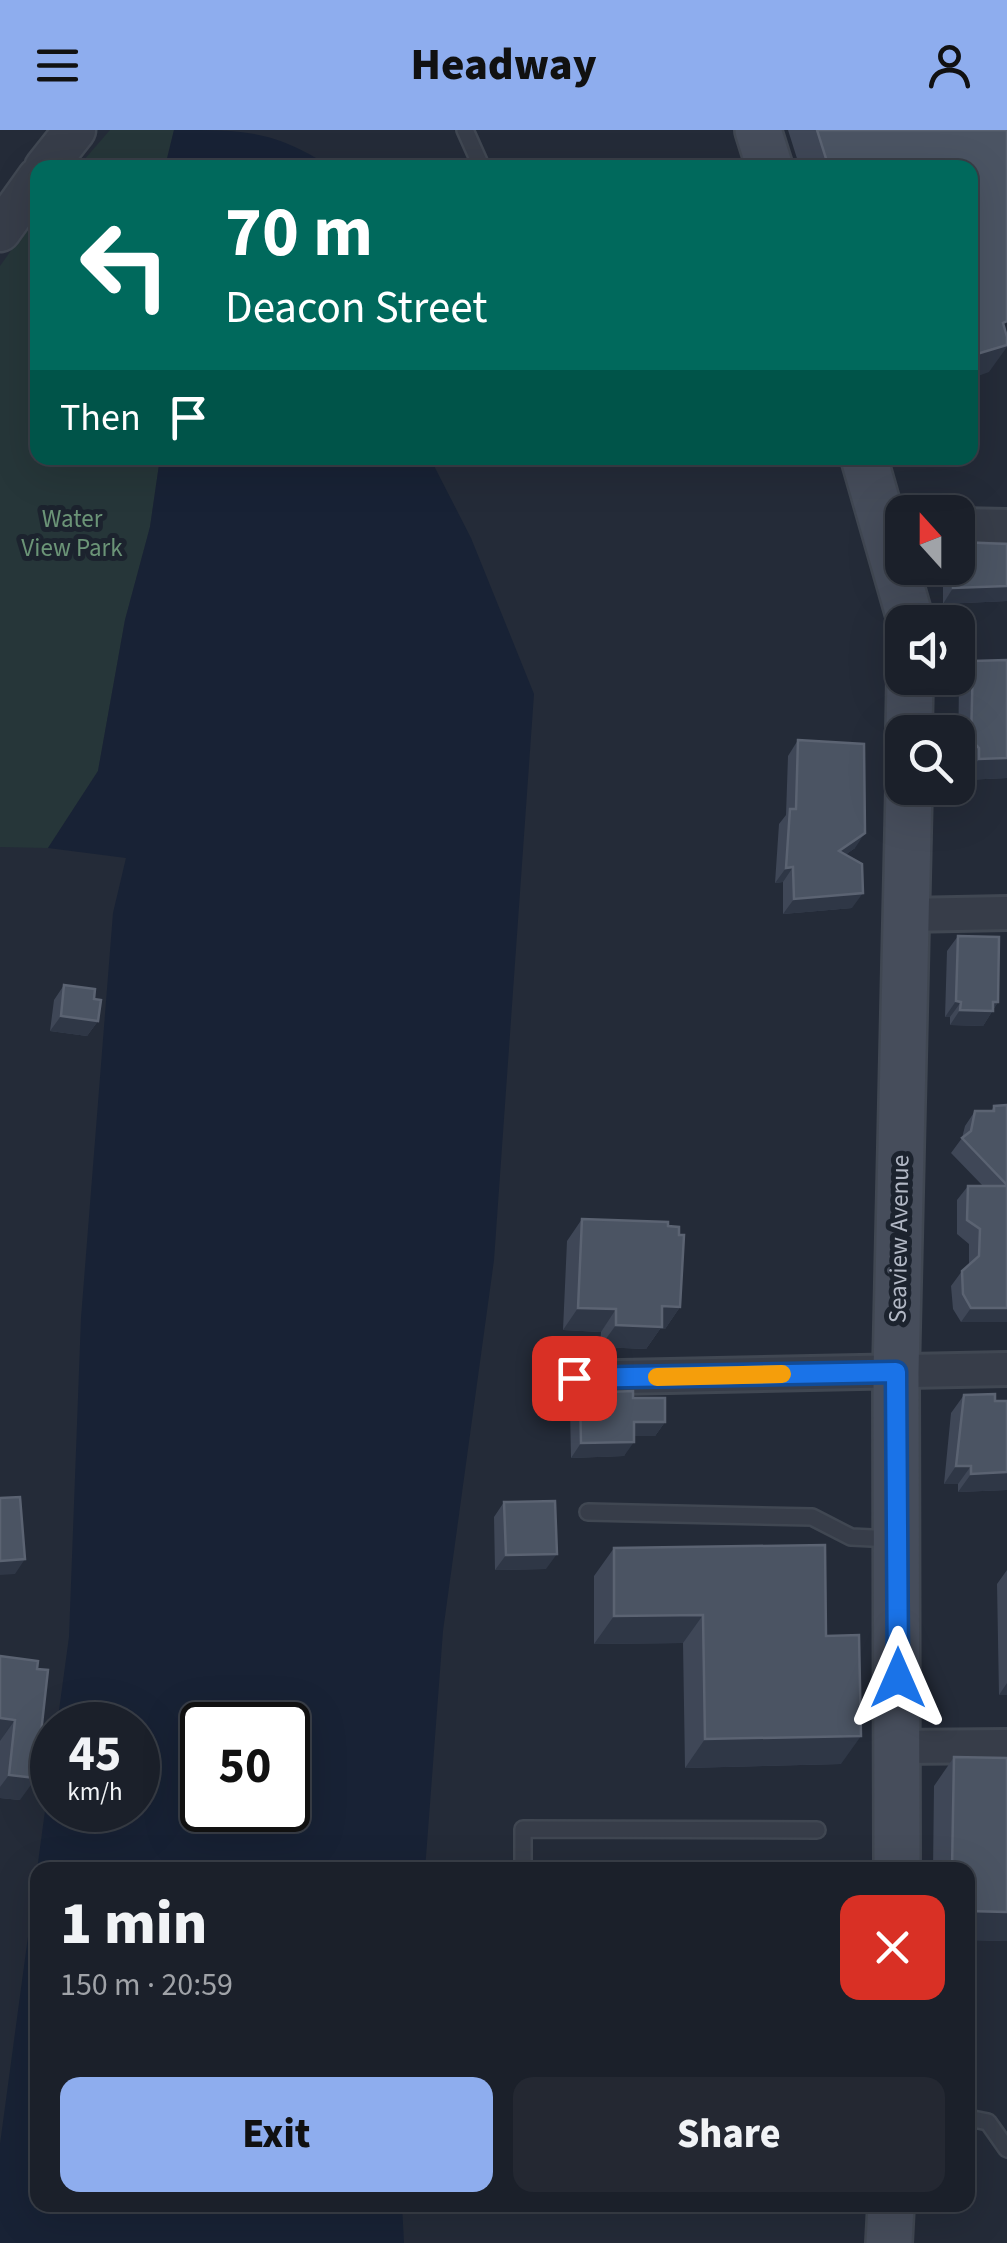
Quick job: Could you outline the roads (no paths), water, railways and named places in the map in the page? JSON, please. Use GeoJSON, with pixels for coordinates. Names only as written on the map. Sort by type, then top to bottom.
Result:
{"type":"FeatureCollection","features":[{"type":"Feature","properties":{"kind":"main road"},"geometry":{"type":"LineString","coordinates":[[758,130],[767,160]]}},
{"type":"Feature","properties":{"kind":"main road"},"geometry":{"type":"LineString","coordinates":[[867,465],[885,504]]}},
{"type":"Feature","properties":{"kind":"main road","name":"Seaview Avenue"},"geometry":{"type":"LineString","coordinates":[[897,1862],[896,1372],[908,805]]}},
{"type":"Feature","properties":{"kind":"main road"},"geometry":{"type":"LineString","coordinates":[[890,2243],[891,2212]]}},
{"type":"Feature","properties":{"kind":"street"},"geometry":{"type":"LineString","coordinates":[[51,160],[75,130]]}},
{"type":"Feature","properties":{"kind":"street"},"geometry":{"type":"LineString","coordinates":[[0,231],[30,189]]}},
{"type":"Feature","properties":{"kind":"street"},"geometry":{"type":"LineString","coordinates":[[975,525],[1007,526]]}},
{"type":"Feature","properties":{"kind":"street"},"geometry":{"type":"LineString","coordinates":[[907,915],[1007,913]]}},
{"type":"Feature","properties":{"kind":"street"},"geometry":{"type":"LineString","coordinates":[[574,1378],[1007,1369]]}},
{"type":"Feature","properties":{"kind":"street"},"geometry":{"type":"LineString","coordinates":[[898,1747],[1007,1746]]}},
{"type":"Feature","properties":{"kind":"lane"},"geometry":{"type":"LineString","coordinates":[[464,130],[478,160]]}},
{"type":"Feature","properties":{"kind":"lane"},"geometry":{"type":"LineString","coordinates":[[588,1512],[812,1517],[851,1537],[897,1539]]}},
{"type":"Feature","properties":{"kind":"lane"},"geometry":{"type":"LineString","coordinates":[[524,1862],[523,1829],[816,1830]]}},
{"type":"Feature","properties":{"kind":"lane"},"geometry":{"type":"LineString","coordinates":[[975,2119],[988,2122],[1007,2148]]}},
{"type":"Feature","properties":{"kind":"water"},"geometry":{"type":"Polygon","coordinates":[[[174,130],[257,135],[319,160],[167,160],[174,130]]]}},
{"type":"Feature","properties":{"kind":"water"},"geometry":{"type":"Polygon","coordinates":[[[159,465],[434,465],[471,538],[534,694],[494,1260],[443,1631],[426,1862],[38,1862],[42,1832],[160,1832],[160,1702],[60,1702],[69,1637],[81,1318],[113,913],[126,858],[48,848],[98,771],[125,620],[150,527],[159,465]]]}},
{"type":"Feature","properties":{"kind":"water"},"geometry":{"type":"Polygon","coordinates":[[[30,1922],[30,2212],[402,2212],[404,2243],[0,2243],[0,2144],[30,1922]]]}},
{"type":"Feature","properties":{"kind":"park label","name":"Water View Park"},"geometry":{"type":"Point","coordinates":[72,534]}}]}
